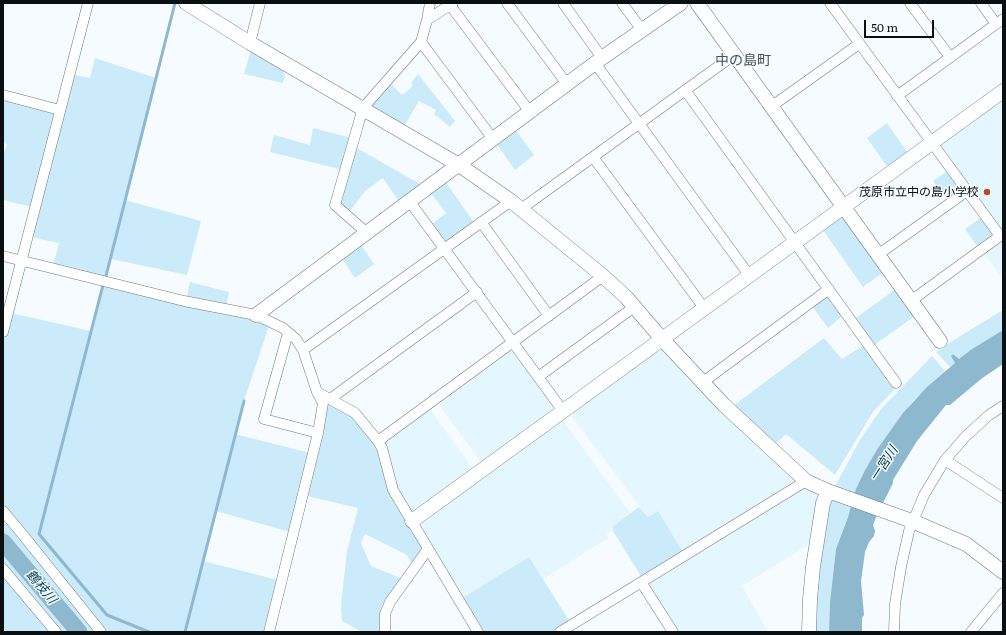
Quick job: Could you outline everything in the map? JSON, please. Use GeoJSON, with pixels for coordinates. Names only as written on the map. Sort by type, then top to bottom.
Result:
{"type":"FeatureCollection","features":[{"type":"Feature","properties":{"kind":"street"},"geometry":{"type":"LineString","coordinates":[[3,332],[88,3]]}},
{"type":"Feature","properties":{"kind":"street"},"geometry":{"type":"LineString","coordinates":[[186,3],[250,43],[459,165],[516,205],[603,276],[634,307],[724,405],[806,481],[828,491],[906,519],[966,544],[1003,572]]}},
{"type":"Feature","properties":{"kind":"street"},"geometry":{"type":"LineString","coordinates":[[250,43],[260,3]]}},
{"type":"Feature","properties":{"kind":"street"},"geometry":{"type":"LineString","coordinates":[[367,232],[335,205],[363,108],[421,42],[430,3]]}},
{"type":"Feature","properties":{"kind":"street"},"geometry":{"type":"LineString","coordinates":[[507,3],[567,84]]}},
{"type":"Feature","properties":{"kind":"street"},"geometry":{"type":"LineString","coordinates":[[563,3],[639,123],[749,275]]}},
{"type":"Feature","properties":{"kind":"street"},"geometry":{"type":"LineString","coordinates":[[622,3],[642,30]]}},
{"type":"Feature","properties":{"kind":"street"},"geometry":{"type":"LineString","coordinates":[[256,315],[567,84],[681,3]]}},
{"type":"Feature","properties":{"kind":"street"},"geometry":{"type":"LineString","coordinates":[[697,3],[879,254],[940,341]]}},
{"type":"Feature","properties":{"kind":"street"},"geometry":{"type":"LineString","coordinates":[[830,3],[1000,236],[912,300]]}},
{"type":"Feature","properties":{"kind":"street"},"geometry":{"type":"LineString","coordinates":[[910,3],[950,57]]}},
{"type":"Feature","properties":{"kind":"street"},"geometry":{"type":"LineString","coordinates":[[897,96],[999,21],[981,3]]}},
{"type":"Feature","properties":{"kind":"street"},"geometry":{"type":"LineString","coordinates":[[427,20],[452,4],[530,112]]}},
{"type":"Feature","properties":{"kind":"street"},"geometry":{"type":"LineString","coordinates":[[421,42],[493,139]]}},
{"type":"Feature","properties":{"kind":"street"},"geometry":{"type":"LineString","coordinates":[[772,106],[859,44]]}},
{"type":"Feature","properties":{"kind":"street"},"geometry":{"type":"LineString","coordinates":[[303,350],[481,222],[516,205],[593,156],[734,55]]}},
{"type":"Feature","properties":{"kind":"street"},"geometry":{"type":"LineString","coordinates":[[685,90],[896,383]]}},
{"type":"Feature","properties":{"kind":"street"},"geometry":{"type":"LineString","coordinates":[[412,521],[1003,91]]}},
{"type":"Feature","properties":{"kind":"street"},"geometry":{"type":"LineString","coordinates":[[3,95],[60,110]]}},
{"type":"Feature","properties":{"kind":"street"},"geometry":{"type":"LineString","coordinates":[[593,156],[704,308]]}},
{"type":"Feature","properties":{"kind":"street"},"geometry":{"type":"LineString","coordinates":[[879,254],[967,191]]}},
{"type":"Feature","properties":{"kind":"street"},"geometry":{"type":"LineString","coordinates":[[410,202],[514,342],[563,411]]}},
{"type":"Feature","properties":{"kind":"street"},"geometry":{"type":"LineString","coordinates":[[481,222],[550,316]]}},
{"type":"Feature","properties":{"kind":"street"},"geometry":{"type":"LineString","coordinates":[[3,256],[184,301],[256,315],[283,328],[296,339],[303,350],[317,392],[323,403],[318,433],[269,632]]}},
{"type":"Feature","properties":{"kind":"street"},"geometry":{"type":"LineString","coordinates":[[378,441],[603,276]]}},
{"type":"Feature","properties":{"kind":"street"},"geometry":{"type":"LineString","coordinates":[[703,382],[829,289]]}},
{"type":"Feature","properties":{"kind":"street"},"geometry":{"type":"LineString","coordinates":[[330,399],[477,292]]}},
{"type":"Feature","properties":{"kind":"street"},"geometry":{"type":"LineString","coordinates":[[538,377],[634,307]]}},
{"type":"Feature","properties":{"kind":"street"},"geometry":{"type":"LineString","coordinates":[[288,333],[264,419],[318,433]]}},
{"type":"Feature","properties":{"kind":"street"},"geometry":{"type":"LineString","coordinates":[[317,392],[355,413],[378,441],[382,448],[394,490],[478,632]]}},
{"type":"Feature","properties":{"kind":"street"},"geometry":{"type":"LineString","coordinates":[[894,632],[906,519],[924,495],[944,460],[966,436],[989,415],[1003,407]]}},
{"type":"Feature","properties":{"kind":"street"},"geometry":{"type":"LineString","coordinates":[[944,460],[1003,498]]}},
{"type":"Feature","properties":{"kind":"street"},"geometry":{"type":"LineString","coordinates":[[560,632],[806,481]]}},
{"type":"Feature","properties":{"kind":"street"},"geometry":{"type":"LineString","coordinates":[[809,632],[813,567],[823,503],[828,491]]}},
{"type":"Feature","properties":{"kind":"street"},"geometry":{"type":"LineString","coordinates":[[3,512],[33,546],[101,632]]}},
{"type":"Feature","properties":{"kind":"street"},"geometry":{"type":"LineString","coordinates":[[385,632],[385,614],[390,602],[428,549]]}},
{"type":"Feature","properties":{"kind":"street"},"geometry":{"type":"LineString","coordinates":[[3,569],[56,632]]}},
{"type":"Feature","properties":{"kind":"street"},"geometry":{"type":"LineString","coordinates":[[641,582],[673,632]]}},
{"type":"Feature","properties":{"kind":"street"},"geometry":{"type":"LineString","coordinates":[[972,632],[1003,593]]}},
{"type":"Feature","properties":{"kind":"shaded area"},"geometry":{"type":"Polygon","coordinates":[[[251,50],[282,68],[285,75],[283,83],[244,74],[251,50]]]}},
{"type":"Feature","properties":{"kind":"shaded area"},"geometry":{"type":"Polygon","coordinates":[[[95,58],[156,78],[125,200],[201,221],[187,275],[111,259],[105,280],[53,266],[59,243],[30,237],[71,74],[90,78],[95,58]]]}},
{"type":"Feature","properties":{"kind":"shaded area"},"geometry":{"type":"Polygon","coordinates":[[[418,74],[455,121],[450,127],[434,114],[436,110],[419,101],[404,127],[371,109],[371,103],[389,82],[402,95],[412,87],[412,81],[418,74]]]}},
{"type":"Feature","properties":{"kind":"shaded area"},"geometry":{"type":"Polygon","coordinates":[[[3,97],[55,110],[32,207],[3,200],[3,156],[7,144],[3,143],[3,97]]]}},
{"type":"Feature","properties":{"kind":"shaded area","name":"茂原市立中の島小学校"},"geometry":{"type":"Polygon","coordinates":[[[1003,98],[1003,235],[940,150],[941,143],[1003,98]]]}},
{"type":"Feature","properties":{"kind":"shaded area"},"geometry":{"type":"Polygon","coordinates":[[[887,123],[908,153],[891,166],[886,165],[867,138],[887,123]]]}},
{"type":"Feature","properties":{"kind":"shaded area"},"geometry":{"type":"Polygon","coordinates":[[[313,128],[351,138],[343,170],[270,152],[274,135],[310,145],[313,128]]]}},
{"type":"Feature","properties":{"kind":"shaded area"},"geometry":{"type":"Polygon","coordinates":[[[515,129],[534,155],[515,170],[496,143],[515,129]]]}},
{"type":"Feature","properties":{"kind":"shaded area"},"geometry":{"type":"Polygon","coordinates":[[[355,147],[422,185],[399,202],[383,178],[365,191],[348,214],[340,207],[355,147]]]}},
{"type":"Feature","properties":{"kind":"shaded area"},"geometry":{"type":"Polygon","coordinates":[[[947,171],[959,188],[959,194],[948,202],[933,181],[947,171]]]}},
{"type":"Feature","properties":{"kind":"shaded area"},"geometry":{"type":"Polygon","coordinates":[[[445,181],[475,224],[448,243],[432,224],[446,213],[430,192],[445,181]]]}},
{"type":"Feature","properties":{"kind":"shaded area"},"geometry":{"type":"Polygon","coordinates":[[[982,217],[994,234],[979,249],[965,229],[982,217]]]}},
{"type":"Feature","properties":{"kind":"shaded area"},"geometry":{"type":"Polygon","coordinates":[[[838,219],[845,219],[884,272],[863,287],[823,230],[838,219]]]}},
{"type":"Feature","properties":{"kind":"shaded area"},"geometry":{"type":"Polygon","coordinates":[[[1003,237],[1003,279],[983,252],[1003,237]]]}},
{"type":"Feature","properties":{"kind":"shaded area"},"geometry":{"type":"Polygon","coordinates":[[[360,243],[374,264],[355,278],[341,257],[360,243]]]}},
{"type":"Feature","properties":{"kind":"shaded area"},"geometry":{"type":"Polygon","coordinates":[[[190,282],[229,292],[226,307],[191,301],[187,295],[190,282]]]}},
{"type":"Feature","properties":{"kind":"shaded area"},"geometry":{"type":"Polygon","coordinates":[[[103,285],[251,317],[269,326],[244,401],[235,434],[310,453],[290,532],[216,511],[203,561],[278,580],[265,632],[108,632],[3,506],[3,342],[11,313],[91,331],[103,285]]]}},
{"type":"Feature","properties":{"kind":"shaded area"},"geometry":{"type":"Polygon","coordinates":[[[896,289],[915,316],[873,346],[854,319],[896,289]]]}},
{"type":"Feature","properties":{"kind":"shaded area"},"geometry":{"type":"Polygon","coordinates":[[[825,297],[830,298],[842,316],[828,328],[812,306],[825,297]]]}},
{"type":"Feature","properties":{"kind":"shaded area"},"geometry":{"type":"Polygon","coordinates":[[[1003,310],[1003,330],[972,349],[959,360],[954,354],[952,355],[955,363],[950,367],[936,352],[960,336],[1003,310]]]}},
{"type":"Feature","properties":{"kind":"shaded area"},"geometry":{"type":"Polygon","coordinates":[[[824,338],[842,359],[864,345],[895,389],[873,412],[835,475],[786,434],[774,446],[733,406],[824,338]]]}},
{"type":"Feature","properties":{"kind":"shaded area"},"geometry":{"type":"Polygon","coordinates":[[[656,350],[663,350],[695,387],[794,478],[789,487],[683,552],[658,511],[648,517],[573,418],[573,411],[656,350]]]}},
{"type":"Feature","properties":{"kind":"shaded area"},"geometry":{"type":"Polygon","coordinates":[[[507,351],[513,352],[553,406],[552,414],[487,462],[481,462],[440,406],[440,399],[507,351]]]}},
{"type":"Feature","properties":{"kind":"shaded area"},"geometry":{"type":"Polygon","coordinates":[[[932,356],[945,371],[912,402],[878,448],[865,470],[854,495],[834,488],[860,440],[882,408],[932,356]]]}},
{"type":"Feature","properties":{"kind":"shaded area"},"geometry":{"type":"Polygon","coordinates":[[[330,402],[353,416],[371,437],[425,550],[412,565],[407,555],[365,534],[361,543],[371,566],[403,579],[383,632],[362,632],[342,621],[341,604],[347,551],[358,508],[307,496],[323,432],[321,428],[325,406],[330,402]]]}},
{"type":"Feature","properties":{"kind":"shaded area"},"geometry":{"type":"Polygon","coordinates":[[[426,410],[431,411],[472,467],[470,474],[415,513],[409,513],[397,489],[384,446],[387,438],[426,410]]]}},
{"type":"Feature","properties":{"kind":"shaded area"},"geometry":{"type":"Polygon","coordinates":[[[558,421],[564,422],[630,513],[613,526],[613,531],[607,533],[608,538],[543,579],[529,557],[462,598],[419,528],[422,521],[558,421]]]}},
{"type":"Feature","properties":{"kind":"shaded area"},"geometry":{"type":"Polygon","coordinates":[[[803,488],[818,494],[811,543],[742,586],[768,632],[676,632],[646,582],[803,488]]]}},
{"type":"Feature","properties":{"kind":"shaded area"},"geometry":{"type":"Polygon","coordinates":[[[831,496],[852,505],[836,549],[830,602],[829,632],[812,632],[813,601],[831,496]]]}},
{"type":"Feature","properties":{"kind":"shaded area"},"geometry":{"type":"Polygon","coordinates":[[[639,507],[648,517],[658,511],[683,552],[642,578],[613,531],[613,526],[639,507]]]}},
{"type":"Feature","properties":{"kind":"shaded area"},"geometry":{"type":"Polygon","coordinates":[[[3,520],[98,632],[82,632],[3,538],[3,520]]]}},
{"type":"Feature","properties":{"kind":"shaded area"},"geometry":{"type":"Polygon","coordinates":[[[3,547],[75,632],[58,632],[3,565],[3,547]]]}},
{"type":"Feature","properties":{"kind":"shaded area"},"geometry":{"type":"Polygon","coordinates":[[[529,557],[570,622],[554,632],[483,632],[462,598],[529,557]]]}},
{"type":"Feature","properties":{"kind":"shaded area"},"geometry":{"type":"Polygon","coordinates":[[[3,572],[52,632],[3,632],[3,572]]]}},
{"type":"Feature","properties":{"kind":"water","name":"一宮川"},"geometry":{"type":"Polygon","coordinates":[[[1003,330],[1003,364],[981,379],[950,405],[946,405],[917,441],[893,480],[893,483],[873,525],[875,531],[874,536],[869,542],[865,552],[861,581],[864,615],[862,618],[862,632],[829,632],[830,602],[836,549],[848,517],[856,489],[865,470],[878,448],[903,413],[927,387],[955,363],[951,356],[953,354],[959,359],[1003,330]]]}},
{"type":"Feature","properties":{"kind":"waterway"},"geometry":{"type":"LineString","coordinates":[[105,280],[175,3]]}},
{"type":"Feature","properties":{"kind":"waterway"},"geometry":{"type":"LineString","coordinates":[[103,285],[39,534],[107,615],[149,632]]}},
{"type":"Feature","properties":{"kind":"waterway"},"geometry":{"type":"LineString","coordinates":[[185,632],[244,401]]}},
{"type":"Feature","properties":{"kind":"waterway","name":"鶴枝川"},"geometry":{"type":"LineString","coordinates":[[3,542],[79,632]]}},
{"type":"Feature","properties":{"kind":"place","name":"茂原市立中の島小学校"},"geometry":{"type":"Point","coordinates":[987,192]}},
{"type":"Feature","properties":{"kind":"district","name":"中の島町"},"geometry":{"type":"Point","coordinates":[743,61]}}]}
